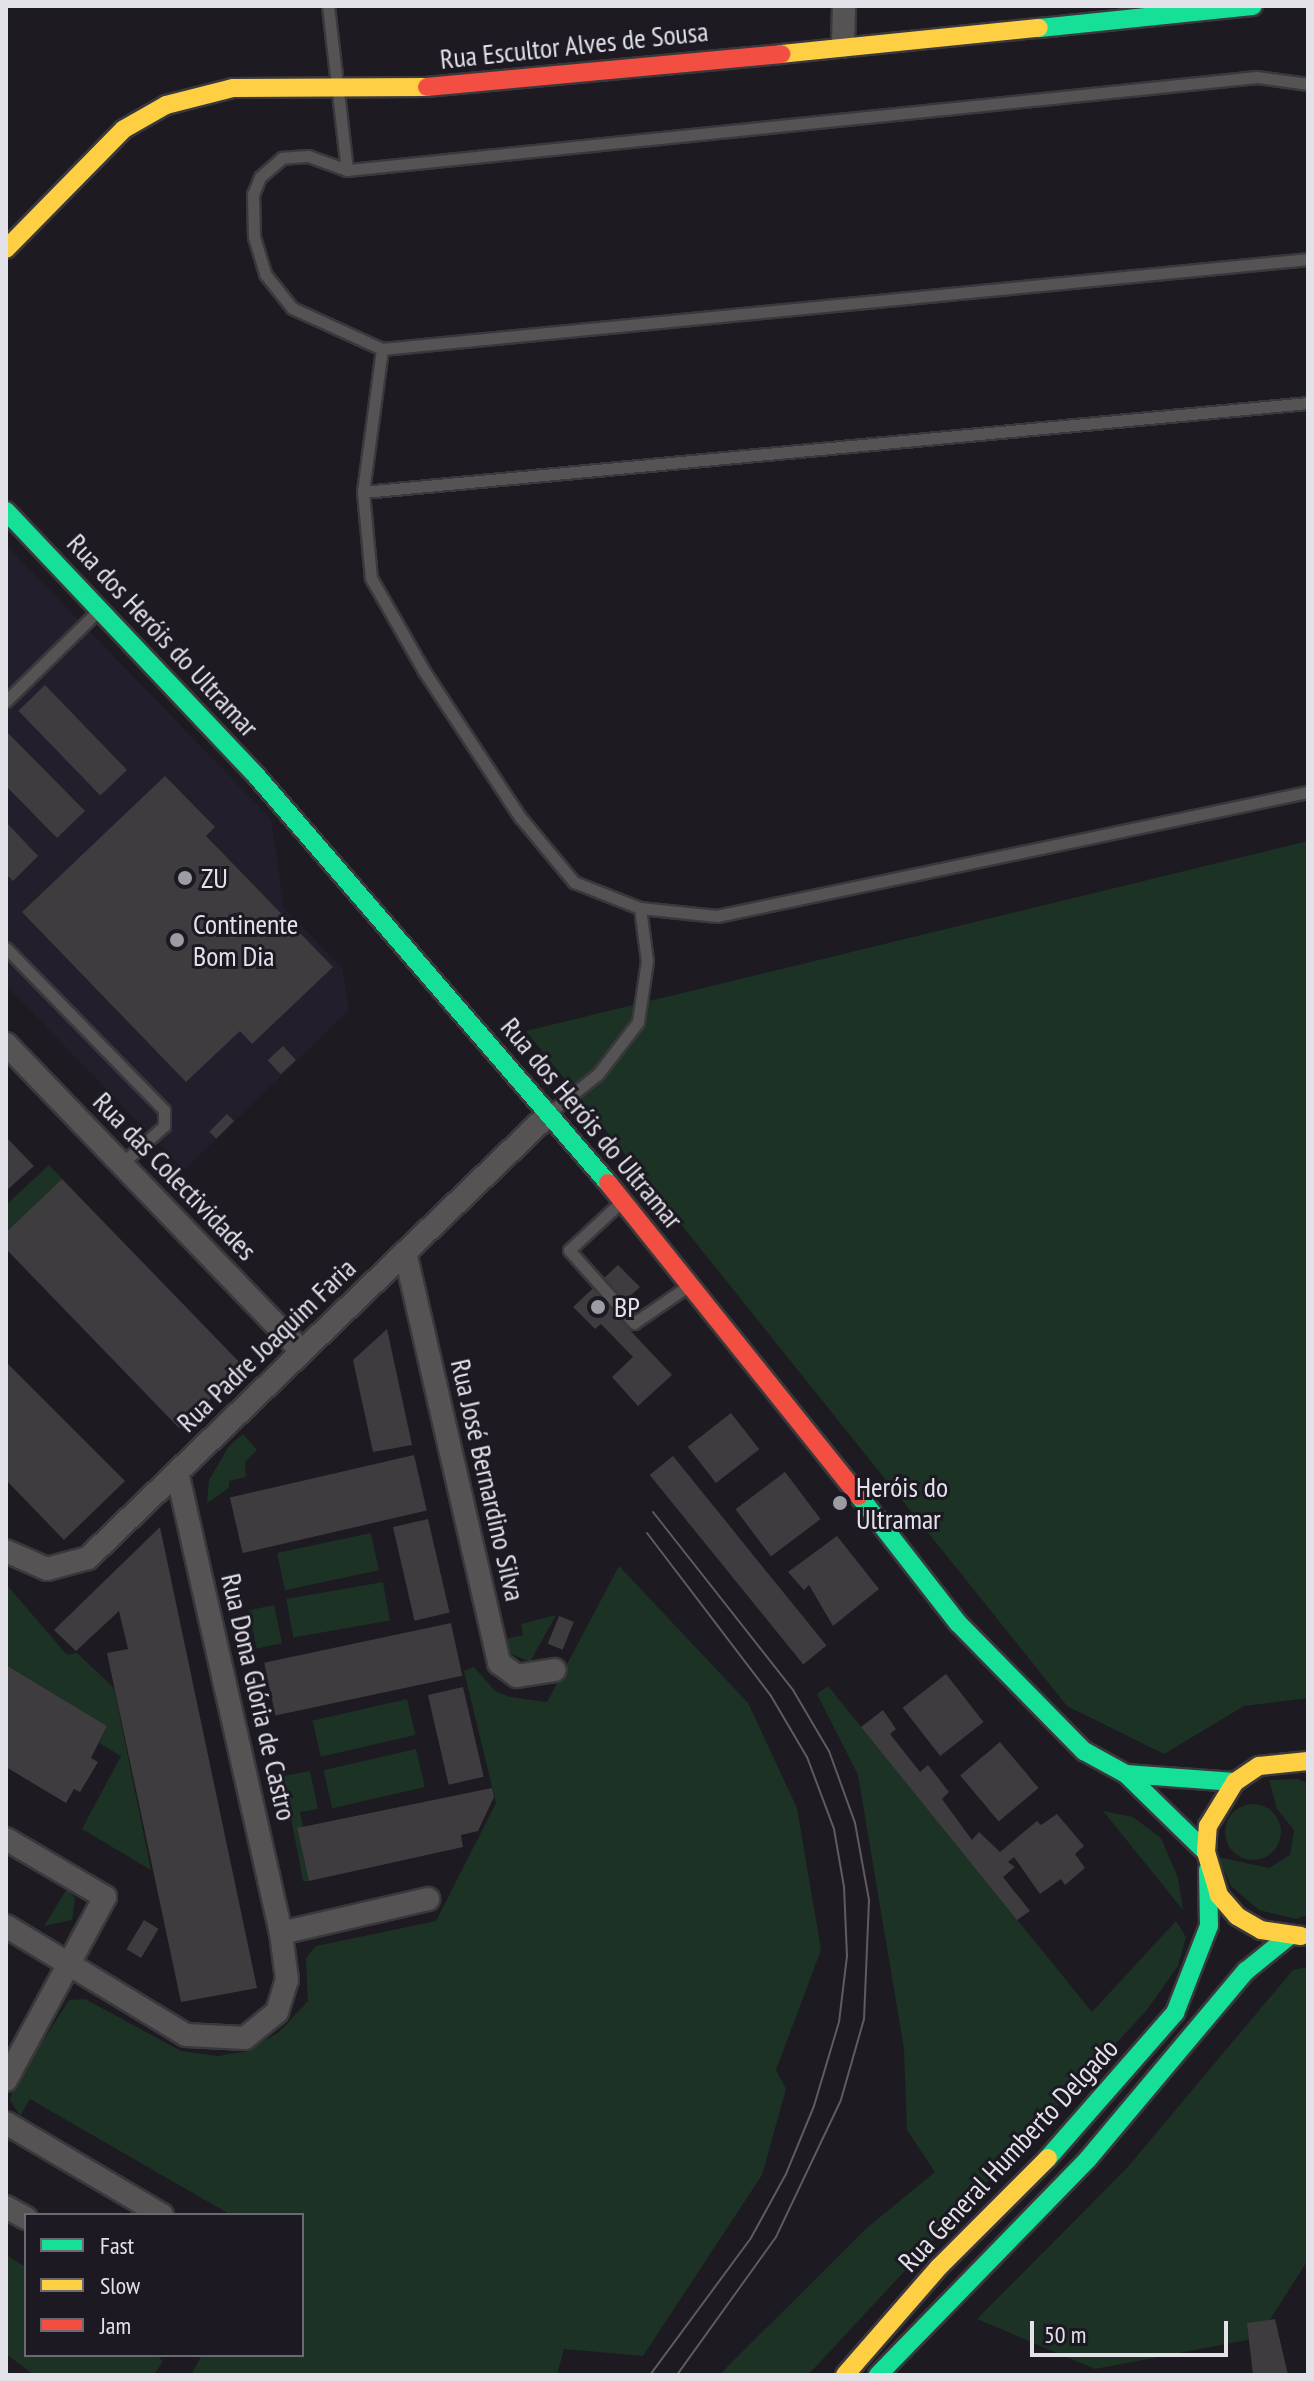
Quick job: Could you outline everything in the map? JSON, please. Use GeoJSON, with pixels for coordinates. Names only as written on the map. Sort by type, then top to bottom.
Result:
{"type":"FeatureCollection","features":[{"type":"Feature","properties":{"kind":"main road","name":"Rua Escultor Alves de Sousa"},"geometry":{"type":"LineString","coordinates":[[6,249],[88,161],[124,129],[166,105],[233,88],[338,91],[462,86],[1253,6]]}},
{"type":"Feature","properties":{"kind":"main road","name":"Rua dos Heróis do Ultramar"},"geometry":{"type":"LineString","coordinates":[[6,511],[254,773],[550,1113],[691,1284],[958,1623],[1084,1751],[1126,1774],[1207,1861],[1237,1916],[1261,1930],[1288,1937]]}},
{"type":"Feature","properties":{"kind":"main road"},"geometry":{"type":"LineString","coordinates":[[1235,1782],[1259,1766],[1308,1761]]}},
{"type":"Feature","properties":{"kind":"main road","name":"Rua dos Heróis do Ultramar"},"geometry":{"type":"LineString","coordinates":[[1126,1774],[1235,1782]]}},
{"type":"Feature","properties":{"kind":"main road","name":"Rua General Humberto Delgado"},"geometry":{"type":"LineString","coordinates":[[845,2375],[939,2267],[1084,2123],[1175,2013],[1209,1926],[1207,1861],[1213,1814],[1235,1782]]}},
{"type":"Feature","properties":{"kind":"main road"},"geometry":{"type":"LineString","coordinates":[[1288,1937],[1308,1935]]}},
{"type":"Feature","properties":{"kind":"main road","name":"Rua General Humberto Delgado"},"geometry":{"type":"LineString","coordinates":[[878,2375],[1088,2159],[1246,1971],[1288,1937]]}},
{"type":"Feature","properties":{"kind":"street"},"geometry":{"type":"LineString","coordinates":[[843,46],[844,6]]}},
{"type":"Feature","properties":{"kind":"street","name":"Rua das Colectividades"},"geometry":{"type":"LineString","coordinates":[[6,1044],[300,1350]]}},
{"type":"Feature","properties":{"kind":"street","name":"Rua Padre Joaquim Faria"},"geometry":{"type":"LineString","coordinates":[[6,1551],[47,1569],[88,1558],[178,1475],[300,1350],[550,1113]]}},
{"type":"Feature","properties":{"kind":"street","name":"Rua José Bernardino Silva"},"geometry":{"type":"LineString","coordinates":[[405,1252],[499,1663],[517,1676],[555,1670]]}},
{"type":"Feature","properties":{"kind":"street","name":"Rua Dona Glória de Castro"},"geometry":{"type":"LineString","coordinates":[[6,1926],[186,2035],[245,2038],[277,2012],[287,1980],[281,1933],[178,1475]]}},
{"type":"Feature","properties":{"kind":"street"},"geometry":{"type":"LineString","coordinates":[[6,1839],[105,1897],[6,2080]]}},
{"type":"Feature","properties":{"kind":"street"},"geometry":{"type":"LineString","coordinates":[[281,1933],[428,1899]]}},
{"type":"Feature","properties":{"kind":"street"},"geometry":{"type":"LineString","coordinates":[[6,2123],[159,2213]]}},
{"type":"Feature","properties":{"kind":"street"},"geometry":{"type":"LineString","coordinates":[[6,2207],[24,2217]]}},
{"type":"Feature","properties":{"kind":"lane"},"geometry":{"type":"LineString","coordinates":[[328,6],[347,170]]}},
{"type":"Feature","properties":{"kind":"lane"},"geometry":{"type":"LineString","coordinates":[[1308,84],[1257,77],[347,170],[308,156],[282,158],[260,177],[253,194],[254,237],[265,274],[292,308],[382,349],[1308,259]]}},
{"type":"Feature","properties":{"kind":"lane"},"geometry":{"type":"LineString","coordinates":[[382,349],[363,492],[371,578],[424,671],[520,817],[574,882],[640,908],[717,916],[1308,792]]}},
{"type":"Feature","properties":{"kind":"lane"},"geometry":{"type":"LineString","coordinates":[[363,492],[1308,403]]}},
{"type":"Feature","properties":{"kind":"lane"},"geometry":{"type":"LineString","coordinates":[[6,701],[100,610]]}},
{"type":"Feature","properties":{"kind":"lane"},"geometry":{"type":"LineString","coordinates":[[550,1113],[598,1074],[638,1022],[647,961],[640,908]]}},
{"type":"Feature","properties":{"kind":"lane"},"geometry":{"type":"LineString","coordinates":[[6,948],[164,1110],[164,1126],[121,1164]]}},
{"type":"Feature","properties":{"kind":"lane"},"geometry":{"type":"LineString","coordinates":[[622,1201],[569,1250],[634,1323],[691,1284]]}},
{"type":"Feature","properties":{"kind":"shaded area"},"geometry":{"type":"Polygon","coordinates":[[[6,545],[271,819],[284,908],[342,968],[349,1010],[184,1170],[6,985],[6,545]]]}},
{"type":"Feature","properties":{"kind":"green space"},"geometry":{"type":"Polygon","coordinates":[[[1308,841],[1308,1698],[1244,1706],[1164,1754],[1067,1706],[526,1031],[1308,841]]]}},
{"type":"Feature","properties":{"kind":"green space"},"geometry":{"type":"Polygon","coordinates":[[[49,1165],[62,1179],[6,1232],[6,1205],[49,1165]]]}},
{"type":"Feature","properties":{"kind":"green space"},"geometry":{"type":"Polygon","coordinates":[[[243,1434],[257,1450],[245,1462],[246,1477],[229,1481],[229,1488],[207,1503],[209,1480],[229,1446],[243,1434]]]}},
{"type":"Feature","properties":{"kind":"green space"},"geometry":{"type":"Polygon","coordinates":[[[371,1533],[379,1570],[285,1590],[277,1553],[371,1533]]]}},
{"type":"Feature","properties":{"kind":"green space"},"geometry":{"type":"Polygon","coordinates":[[[619,1566],[748,1703],[797,1808],[821,1950],[776,2070],[786,2089],[762,2175],[643,2356],[564,2349],[557,2375],[191,2375],[201,2357],[304,2357],[304,2213],[228,2213],[30,2099],[20,2116],[10,2100],[14,2086],[69,2000],[85,1999],[181,2051],[218,2056],[247,2051],[279,2032],[308,2001],[306,1958],[316,1946],[436,1921],[496,1803],[464,1671],[474,1667],[495,1691],[510,1697],[547,1702],[619,1566]]]}},
{"type":"Feature","properties":{"kind":"green space"},"geometry":{"type":"Polygon","coordinates":[[[383,1582],[390,1620],[293,1637],[286,1599],[383,1582]]]}},
{"type":"Feature","properties":{"kind":"green space"},"geometry":{"type":"Polygon","coordinates":[[[7,1585],[67,1655],[77,1653],[114,1688],[151,1870],[82,1829],[121,1756],[99,1743],[107,1726],[6,1665],[7,1585]]]}},
{"type":"Feature","properties":{"kind":"green space"},"geometry":{"type":"Polygon","coordinates":[[[274,1605],[282,1643],[257,1649],[249,1610],[274,1605]]]}},
{"type":"Feature","properties":{"kind":"green space"},"geometry":{"type":"Polygon","coordinates":[[[556,1615],[530,1662],[509,1653],[504,1639],[523,1635],[521,1624],[556,1615]]]}},
{"type":"Feature","properties":{"kind":"green space"},"geometry":{"type":"Polygon","coordinates":[[[828,1686],[1092,2012],[1176,1921],[1186,1937],[1178,1966],[1146,2011],[808,2375],[719,2375],[868,2227],[935,2172],[907,2130],[904,2049],[858,1775],[817,1694],[828,1686]]]}},
{"type":"Feature","properties":{"kind":"green space"},"geometry":{"type":"Polygon","coordinates":[[[407,1699],[415,1735],[321,1757],[312,1721],[407,1699]]]}},
{"type":"Feature","properties":{"kind":"green space"},"geometry":{"type":"Polygon","coordinates":[[[416,1749],[425,1787],[332,1808],[323,1770],[416,1749]]]}},
{"type":"Feature","properties":{"kind":"green space"},"geometry":{"type":"Polygon","coordinates":[[[310,1771],[318,1809],[300,1812],[303,1827],[297,1829],[309,1881],[303,1881],[283,1776],[310,1771]]]}},
{"type":"Feature","properties":{"kind":"green space"},"geometry":{"type":"Polygon","coordinates":[[[1298,1779],[1308,1784],[1308,1915],[1296,1919],[1259,1910],[1231,1886],[1218,1857],[1269,1868],[1290,1855],[1294,1830],[1277,1809],[1269,1780],[1298,1779]]]}},
{"type":"Feature","properties":{"kind":"green space"},"geometry":{"type":"Polygon","coordinates":[[[1253,1804],[1273,1812],[1281,1832],[1273,1852],[1253,1860],[1233,1852],[1225,1832],[1233,1812],[1253,1804]]]}},
{"type":"Feature","properties":{"kind":"green space"},"geometry":{"type":"Polygon","coordinates":[[[1103,1811],[1133,1817],[1161,1838],[1178,1878],[1183,1910],[1103,1811]]]}},
{"type":"Feature","properties":{"kind":"green space"},"geometry":{"type":"Polygon","coordinates":[[[67,1889],[75,1898],[72,1920],[44,1926],[67,1889]]]}},
{"type":"Feature","properties":{"kind":"green space"},"geometry":{"type":"Polygon","coordinates":[[[1308,1967],[1308,2260],[1258,2338],[1095,2369],[977,2319],[1126,2169],[1293,1970],[1308,1967]]]}},
{"type":"Feature","properties":{"kind":"green space"},"geometry":{"type":"Polygon","coordinates":[[[6,2255],[24,2266],[24,2357],[158,2357],[163,2361],[154,2375],[34,2375],[6,2354],[6,2255]]]}},
{"type":"Feature","properties":{"kind":"building"},"geometry":{"type":"Polygon","coordinates":[[[45,685],[127,770],[100,796],[18,711],[45,685]]]}},
{"type":"Feature","properties":{"kind":"building"},"geometry":{"type":"Polygon","coordinates":[[[6,731],[85,811],[57,838],[6,786],[6,731]]]}},
{"type":"Feature","properties":{"kind":"building","name":"Continente Bom Dia"},"geometry":{"type":"Polygon","coordinates":[[[165,776],[215,827],[206,836],[333,967],[252,1044],[240,1031],[186,1082],[22,912],[165,776]]]}},
{"type":"Feature","properties":{"kind":"building"},"geometry":{"type":"Polygon","coordinates":[[[6,822],[38,856],[13,881],[6,874],[6,822]]]}},
{"type":"Feature","properties":{"kind":"building"},"geometry":{"type":"Polygon","coordinates":[[[283,1046],[296,1060],[281,1074],[268,1060],[283,1046]]]}},
{"type":"Feature","properties":{"kind":"building"},"geometry":{"type":"Polygon","coordinates":[[[227,1114],[234,1121],[216,1139],[209,1132],[227,1114]]]}},
{"type":"Feature","properties":{"kind":"building"},"geometry":{"type":"Polygon","coordinates":[[[6,1137],[34,1166],[6,1191],[6,1137]]]}},
{"type":"Feature","properties":{"kind":"building"},"geometry":{"type":"Polygon","coordinates":[[[62,1179],[244,1367],[179,1428],[6,1249],[6,1232],[62,1179]]]}},
{"type":"Feature","properties":{"kind":"building"},"geometry":{"type":"Polygon","coordinates":[[[618,1265],[640,1287],[613,1312],[672,1375],[638,1406],[612,1377],[633,1357],[601,1324],[595,1329],[573,1307],[618,1265]]]}},
{"type":"Feature","properties":{"kind":"building"},"geometry":{"type":"Polygon","coordinates":[[[387,1329],[412,1445],[373,1452],[353,1360],[387,1329]]]}},
{"type":"Feature","properties":{"kind":"building"},"geometry":{"type":"Polygon","coordinates":[[[6,1362],[125,1481],[64,1540],[6,1480],[6,1362]]]}},
{"type":"Feature","properties":{"kind":"building"},"geometry":{"type":"Polygon","coordinates":[[[731,1413],[759,1449],[716,1483],[688,1447],[731,1413]]]}},
{"type":"Feature","properties":{"kind":"building"},"geometry":{"type":"Polygon","coordinates":[[[414,1455],[427,1511],[243,1553],[230,1498],[414,1455]]]}},
{"type":"Feature","properties":{"kind":"building"},"geometry":{"type":"Polygon","coordinates":[[[673,1456],[827,1646],[803,1665],[650,1475],[673,1456]]]}},
{"type":"Feature","properties":{"kind":"building"},"geometry":{"type":"Polygon","coordinates":[[[785,1472],[821,1519],[771,1556],[735,1509],[785,1472]]]}},
{"type":"Feature","properties":{"kind":"building"},"geometry":{"type":"Polygon","coordinates":[[[428,1519],[450,1613],[415,1621],[393,1527],[428,1519]]]}},
{"type":"Feature","properties":{"kind":"building"},"geometry":{"type":"Polygon","coordinates":[[[160,1527],[257,1988],[181,2002],[107,1653],[128,1649],[119,1611],[76,1651],[54,1630],[160,1527]]]}},
{"type":"Feature","properties":{"kind":"building"},"geometry":{"type":"Polygon","coordinates":[[[837,1536],[879,1589],[833,1626],[809,1585],[804,1590],[788,1572],[837,1536]]]}},
{"type":"Feature","properties":{"kind":"building"},"geometry":{"type":"Polygon","coordinates":[[[559,1616],[574,1622],[563,1650],[548,1644],[559,1616]]]}},
{"type":"Feature","properties":{"kind":"building"},"geometry":{"type":"Polygon","coordinates":[[[451,1623],[462,1676],[275,1716],[264,1663],[451,1623]]]}},
{"type":"Feature","properties":{"kind":"building"},"geometry":{"type":"Polygon","coordinates":[[[6,1665],[107,1726],[91,1758],[98,1762],[80,1792],[74,1789],[66,1803],[6,1767],[6,1665]]]}},
{"type":"Feature","properties":{"kind":"building"},"geometry":{"type":"Polygon","coordinates":[[[946,1674],[984,1722],[940,1756],[903,1708],[946,1674]]]}},
{"type":"Feature","properties":{"kind":"building"},"geometry":{"type":"Polygon","coordinates":[[[463,1687],[484,1777],[449,1785],[428,1695],[463,1687]]]}},
{"type":"Feature","properties":{"kind":"building"},"geometry":{"type":"Polygon","coordinates":[[[883,1710],[896,1729],[890,1734],[920,1772],[928,1765],[949,1792],[942,1799],[972,1840],[979,1832],[1000,1852],[1037,1821],[1041,1825],[1057,1814],[1084,1846],[1075,1854],[1085,1868],[1065,1885],[1061,1879],[1040,1894],[1014,1857],[1008,1862],[1015,1867],[1003,1877],[1030,1911],[1017,1920],[861,1727],[883,1710]]]}},
{"type":"Feature","properties":{"kind":"building"},"geometry":{"type":"Polygon","coordinates":[[[1000,1742],[1039,1788],[999,1821],[960,1775],[1000,1742]]]}},
{"type":"Feature","properties":{"kind":"building"},"geometry":{"type":"Polygon","coordinates":[[[492,1788],[494,1797],[478,1831],[461,1835],[463,1847],[309,1881],[297,1828],[492,1788]]]}},
{"type":"Feature","properties":{"kind":"building"},"geometry":{"type":"Polygon","coordinates":[[[144,1920],[159,1929],[141,1958],[126,1949],[144,1920]]]}},
{"type":"Feature","properties":{"kind":"building"},"geometry":{"type":"Polygon","coordinates":[[[1275,2319],[1288,2375],[1253,2375],[1247,2323],[1275,2319]]]}},
{"type":"Feature","properties":{"kind":"tram line"},"geometry":{"type":"LineString","coordinates":[[653,1512],[793,1690],[829,1751],[855,1823],[869,1900],[864,2019],[841,2100],[776,2237],[677,2375]]}},
{"type":"Feature","properties":{"kind":"tram line"},"geometry":{"type":"LineString","coordinates":[[647,1533],[771,1696],[807,1757],[834,1829],[844,1887],[847,1956],[839,2022],[814,2106],[786,2174],[751,2238],[650,2375]]}},
{"type":"Feature","properties":{"kind":"traffic: fast"},"geometry":{"type":"LineString","coordinates":[[1039,28],[1253,6]]}},
{"type":"Feature","properties":{"kind":"traffic: fast"},"geometry":{"type":"LineString","coordinates":[[6,511],[254,773],[608,1183]]}},
{"type":"Feature","properties":{"kind":"traffic: fast"},"geometry":{"type":"LineString","coordinates":[[859,1496],[958,1623],[1084,1751],[1126,1774],[1206,1852]]}},
{"type":"Feature","properties":{"kind":"traffic: fast"},"geometry":{"type":"LineString","coordinates":[[1126,1774],[1235,1782]]}},
{"type":"Feature","properties":{"kind":"traffic: fast"},"geometry":{"type":"LineString","coordinates":[[1048,2158],[1175,2013],[1209,1926],[1208,1870]]}},
{"type":"Feature","properties":{"kind":"traffic: fast"},"geometry":{"type":"LineString","coordinates":[[878,2375],[1088,2159],[1246,1971],[1288,1937]]}},
{"type":"Feature","properties":{"kind":"traffic: slow"},"geometry":{"type":"LineString","coordinates":[[781,54],[1039,28]]}},
{"type":"Feature","properties":{"kind":"traffic: slow"},"geometry":{"type":"LineString","coordinates":[[6,249],[124,129],[166,105],[233,88],[427,87]]}},
{"type":"Feature","properties":{"kind":"traffic: slow"},"geometry":{"type":"LineString","coordinates":[[1301,1936],[1261,1930],[1237,1916],[1219,1895],[1206,1852],[1208,1826],[1235,1782],[1259,1766],[1308,1761]]}},
{"type":"Feature","properties":{"kind":"traffic: slow"},"geometry":{"type":"LineString","coordinates":[[845,2375],[939,2267],[1048,2158]]}},
{"type":"Feature","properties":{"kind":"traffic: jam"},"geometry":{"type":"LineString","coordinates":[[427,87],[781,54]]}},
{"type":"Feature","properties":{"kind":"traffic: jam"},"geometry":{"type":"LineString","coordinates":[[608,1183],[859,1496]]}},
{"type":"Feature","properties":{"kind":"place","name":"ZU"},"geometry":{"type":"Point","coordinates":[185,878]}},
{"type":"Feature","properties":{"kind":"place","name":"Continente Bom Dia"},"geometry":{"type":"Point","coordinates":[177,940]}},
{"type":"Feature","properties":{"kind":"place","name":"BP"},"geometry":{"type":"Point","coordinates":[598,1307]}},
{"type":"Feature","properties":{"kind":"place","name":"Heróis do Ultramar"},"geometry":{"type":"Point","coordinates":[840,1503]}}]}
